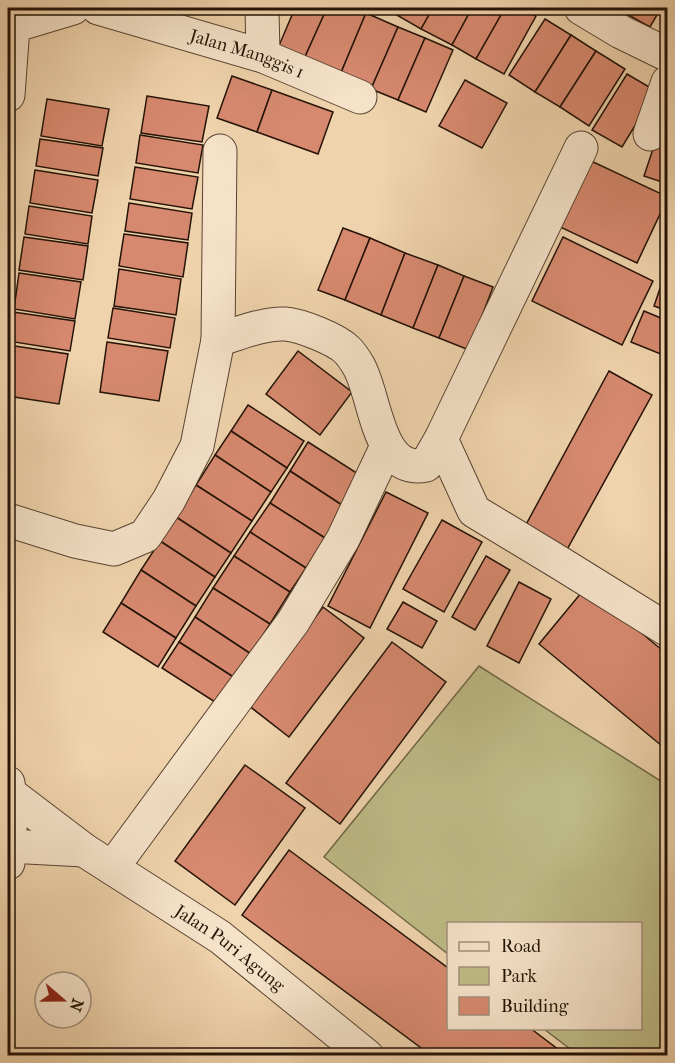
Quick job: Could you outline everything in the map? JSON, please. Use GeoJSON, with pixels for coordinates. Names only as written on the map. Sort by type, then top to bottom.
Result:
{"type":"FeatureCollection","features":[{"type":"Feature","properties":{"kind":"street"},"geometry":{"type":"LineString","coordinates":[[8,95],[10,22],[73,8]]}},
{"type":"Feature","properties":{"kind":"street","name":"Jalan Manggis 1"},"geometry":{"type":"LineString","coordinates":[[98,8],[263,56],[360,97]]}},
{"type":"Feature","properties":{"kind":"street"},"geometry":{"type":"LineString","coordinates":[[262,8],[263,56]]}},
{"type":"Feature","properties":{"kind":"street"},"geometry":{"type":"LineString","coordinates":[[581,8],[621,32],[668,55]]}},
{"type":"Feature","properties":{"kind":"street"},"geometry":{"type":"LineString","coordinates":[[650,134],[668,82]]}},
{"type":"Feature","properties":{"kind":"street"},"geometry":{"type":"LineString","coordinates":[[218,340],[256,328],[284,324],[304,328],[327,337],[347,349],[359,367],[387,446],[404,464],[416,467],[426,465],[441,439],[581,148]]}},
{"type":"Feature","properties":{"kind":"street"},"geometry":{"type":"LineString","coordinates":[[8,520],[75,541],[114,549],[145,536],[169,500],[197,446],[218,340],[220,151]]}},
{"type":"Feature","properties":{"kind":"street"},"geometry":{"type":"LineString","coordinates":[[441,439],[474,512],[668,630]]}},
{"type":"Feature","properties":{"kind":"street"},"geometry":{"type":"LineString","coordinates":[[112,868],[293,622],[343,539],[387,446]]}},
{"type":"Feature","properties":{"kind":"street"},"geometry":{"type":"LineString","coordinates":[[8,789],[8,852],[84,850]]}},
{"type":"Feature","properties":{"kind":"street","name":"Jalan Puri Agung"},"geometry":{"type":"LineString","coordinates":[[8,789],[84,850],[220,937],[346,1049]]}},
{"type":"Feature","properties":{"kind":"green space"},"geometry":{"type":"Polygon","coordinates":[[[479,666],[667,785],[667,1055],[578,1055],[545,1030],[642,1030],[642,922],[447,922],[447,953],[324,857],[479,666]]]}},
{"type":"Feature","properties":{"kind":"building"},"geometry":{"type":"Polygon","coordinates":[[[295,8],[327,8],[304,59],[278,48],[295,8]]]}},
{"type":"Feature","properties":{"kind":"building"},"geometry":{"type":"Polygon","coordinates":[[[327,8],[354,8],[366,13],[340,75],[304,59],[327,8]]]}},
{"type":"Feature","properties":{"kind":"building"},"geometry":{"type":"Polygon","coordinates":[[[389,8],[433,8],[421,29],[388,10],[389,8]]]}},
{"type":"Feature","properties":{"kind":"building"},"geometry":{"type":"Polygon","coordinates":[[[433,8],[472,8],[452,45],[421,29],[433,8]]]}},
{"type":"Feature","properties":{"kind":"building"},"geometry":{"type":"Polygon","coordinates":[[[472,8],[505,8],[476,59],[452,45],[472,8]]]}},
{"type":"Feature","properties":{"kind":"building"},"geometry":{"type":"Polygon","coordinates":[[[505,8],[521,8],[536,16],[504,74],[476,59],[505,8]]]}},
{"type":"Feature","properties":{"kind":"building"},"geometry":{"type":"Polygon","coordinates":[[[625,8],[661,8],[650,27],[623,12],[625,8]]]}},
{"type":"Feature","properties":{"kind":"building"},"geometry":{"type":"Polygon","coordinates":[[[366,13],[398,27],[371,89],[340,75],[366,13]]]}},
{"type":"Feature","properties":{"kind":"building"},"geometry":{"type":"Polygon","coordinates":[[[545,19],[571,35],[535,92],[509,75],[545,19]]]}},
{"type":"Feature","properties":{"kind":"building"},"geometry":{"type":"Polygon","coordinates":[[[398,27],[425,38],[398,100],[371,89],[398,27]]]}},
{"type":"Feature","properties":{"kind":"building"},"geometry":{"type":"Polygon","coordinates":[[[571,35],[596,51],[560,107],[535,92],[571,35]]]}},
{"type":"Feature","properties":{"kind":"building"},"geometry":{"type":"Polygon","coordinates":[[[425,38],[453,50],[426,112],[398,100],[425,38]]]}},
{"type":"Feature","properties":{"kind":"building"},"geometry":{"type":"Polygon","coordinates":[[[596,51],[625,69],[589,126],[560,107],[596,51]]]}},
{"type":"Feature","properties":{"kind":"building"},"geometry":{"type":"Polygon","coordinates":[[[627,74],[656,91],[622,147],[592,130],[627,74]]]}},
{"type":"Feature","properties":{"kind":"building"},"geometry":{"type":"Polygon","coordinates":[[[232,76],[272,90],[257,132],[217,118],[232,76]]]}},
{"type":"Feature","properties":{"kind":"building"},"geometry":{"type":"Polygon","coordinates":[[[465,80],[507,103],[482,148],[439,126],[465,80]]]}},
{"type":"Feature","properties":{"kind":"building"},"geometry":{"type":"Polygon","coordinates":[[[272,90],[333,112],[318,154],[257,132],[272,90]]]}},
{"type":"Feature","properties":{"kind":"building"},"geometry":{"type":"Polygon","coordinates":[[[147,96],[209,106],[202,142],[141,133],[147,96]]]}},
{"type":"Feature","properties":{"kind":"building"},"geometry":{"type":"Polygon","coordinates":[[[47,99],[109,109],[102,146],[41,136],[47,99]]]}},
{"type":"Feature","properties":{"kind":"building"},"geometry":{"type":"Polygon","coordinates":[[[140,135],[203,145],[198,173],[136,163],[140,135]]]}},
{"type":"Feature","properties":{"kind":"building"},"geometry":{"type":"Polygon","coordinates":[[[40,139],[103,148],[98,176],[36,166],[40,139]]]}},
{"type":"Feature","properties":{"kind":"building"},"geometry":{"type":"Polygon","coordinates":[[[655,143],[668,148],[668,184],[644,176],[655,143]]]}},
{"type":"Feature","properties":{"kind":"building"},"geometry":{"type":"Polygon","coordinates":[[[589,160],[668,197],[637,263],[558,226],[589,160]]]}},
{"type":"Feature","properties":{"kind":"building"},"geometry":{"type":"Polygon","coordinates":[[[135,167],[198,177],[192,209],[130,199],[135,167]]]}},
{"type":"Feature","properties":{"kind":"building"},"geometry":{"type":"Polygon","coordinates":[[[35,170],[98,180],[92,213],[30,203],[35,170]]]}},
{"type":"Feature","properties":{"kind":"building"},"geometry":{"type":"Polygon","coordinates":[[[129,203],[192,213],[188,240],[125,231],[129,203]]]}},
{"type":"Feature","properties":{"kind":"building"},"geometry":{"type":"Polygon","coordinates":[[[29,206],[92,216],[88,244],[25,234],[29,206]]]}},
{"type":"Feature","properties":{"kind":"building"},"geometry":{"type":"Polygon","coordinates":[[[343,228],[370,238],[345,300],[318,290],[343,228]]]}},
{"type":"Feature","properties":{"kind":"building"},"geometry":{"type":"Polygon","coordinates":[[[124,234],[188,243],[183,277],[119,266],[124,234]]]}},
{"type":"Feature","properties":{"kind":"building"},"geometry":{"type":"Polygon","coordinates":[[[24,237],[88,246],[83,280],[19,270],[24,237]]]}},
{"type":"Feature","properties":{"kind":"building"},"geometry":{"type":"Polygon","coordinates":[[[563,237],[653,281],[622,345],[532,301],[563,237]]]}},
{"type":"Feature","properties":{"kind":"building"},"geometry":{"type":"Polygon","coordinates":[[[370,238],[405,253],[381,315],[345,300],[370,238]]]}},
{"type":"Feature","properties":{"kind":"building"},"geometry":{"type":"Polygon","coordinates":[[[405,253],[438,265],[413,328],[381,315],[405,253]]]}},
{"type":"Feature","properties":{"kind":"building"},"geometry":{"type":"Polygon","coordinates":[[[438,265],[464,276],[439,338],[413,328],[438,265]]]}},
{"type":"Feature","properties":{"kind":"building"},"geometry":{"type":"Polygon","coordinates":[[[668,268],[668,311],[654,306],[668,268]]]}},
{"type":"Feature","properties":{"kind":"building"},"geometry":{"type":"Polygon","coordinates":[[[119,269],[181,279],[176,315],[114,306],[119,269]]]}},
{"type":"Feature","properties":{"kind":"building"},"geometry":{"type":"Polygon","coordinates":[[[19,273],[81,282],[75,319],[14,309],[19,273]]]}},
{"type":"Feature","properties":{"kind":"building"},"geometry":{"type":"Polygon","coordinates":[[[464,276],[493,287],[469,350],[439,338],[464,276]]]}},
{"type":"Feature","properties":{"kind":"building"},"geometry":{"type":"Polygon","coordinates":[[[113,308],[175,318],[170,348],[108,338],[113,308]]]}},
{"type":"Feature","properties":{"kind":"building"},"geometry":{"type":"Polygon","coordinates":[[[644,311],[668,321],[668,357],[631,342],[644,311]]]}},
{"type":"Feature","properties":{"kind":"building"},"geometry":{"type":"Polygon","coordinates":[[[13,312],[75,321],[70,351],[8,341],[13,312]]]}},
{"type":"Feature","properties":{"kind":"building"},"geometry":{"type":"Polygon","coordinates":[[[107,342],[168,351],[159,401],[100,392],[107,342]]]}},
{"type":"Feature","properties":{"kind":"building"},"geometry":{"type":"Polygon","coordinates":[[[8,345],[68,354],[59,404],[8,396],[8,345]]]}},
{"type":"Feature","properties":{"kind":"building"},"geometry":{"type":"Polygon","coordinates":[[[298,351],[352,392],[320,435],[266,394],[298,351]]]}},
{"type":"Feature","properties":{"kind":"building"},"geometry":{"type":"Polygon","coordinates":[[[609,371],[652,395],[564,555],[522,532],[609,371]]]}},
{"type":"Feature","properties":{"kind":"building"},"geometry":{"type":"Polygon","coordinates":[[[248,405],[304,441],[287,468],[231,431],[248,405]]]}},
{"type":"Feature","properties":{"kind":"building"},"geometry":{"type":"Polygon","coordinates":[[[231,431],[287,468],[271,492],[215,455],[231,431]]]}},
{"type":"Feature","properties":{"kind":"building"},"geometry":{"type":"Polygon","coordinates":[[[308,442],[363,477],[345,507],[290,471],[308,442]]]}},
{"type":"Feature","properties":{"kind":"building"},"geometry":{"type":"Polygon","coordinates":[[[215,455],[271,492],[252,521],[196,485],[215,455]]]}},
{"type":"Feature","properties":{"kind":"building"},"geometry":{"type":"Polygon","coordinates":[[[290,471],[345,507],[325,538],[270,503],[290,471]]]}},
{"type":"Feature","properties":{"kind":"building"},"geometry":{"type":"Polygon","coordinates":[[[196,485],[252,521],[231,553],[176,517],[196,485]]]}},
{"type":"Feature","properties":{"kind":"building"},"geometry":{"type":"Polygon","coordinates":[[[386,492],[428,513],[370,628],[328,606],[386,492]]]}},
{"type":"Feature","properties":{"kind":"building"},"geometry":{"type":"Polygon","coordinates":[[[270,503],[325,538],[306,568],[250,532],[270,503]]]}},
{"type":"Feature","properties":{"kind":"building"},"geometry":{"type":"Polygon","coordinates":[[[176,517],[231,553],[215,577],[160,541],[176,517]]]}},
{"type":"Feature","properties":{"kind":"building"},"geometry":{"type":"Polygon","coordinates":[[[442,520],[482,542],[444,612],[403,589],[442,520]]]}},
{"type":"Feature","properties":{"kind":"building"},"geometry":{"type":"Polygon","coordinates":[[[250,532],[306,568],[290,592],[234,556],[250,532]]]}},
{"type":"Feature","properties":{"kind":"building"},"geometry":{"type":"Polygon","coordinates":[[[160,541],[215,577],[196,606],[141,570],[160,541]]]}},
{"type":"Feature","properties":{"kind":"building"},"geometry":{"type":"Polygon","coordinates":[[[234,556],[290,592],[270,624],[213,588],[234,556]]]}},
{"type":"Feature","properties":{"kind":"building"},"geometry":{"type":"Polygon","coordinates":[[[486,556],[510,570],[475,630],[452,617],[486,556]]]}},
{"type":"Feature","properties":{"kind":"building"},"geometry":{"type":"Polygon","coordinates":[[[141,570],[196,606],[176,638],[121,603],[141,570]]]}},
{"type":"Feature","properties":{"kind":"building"},"geometry":{"type":"Polygon","coordinates":[[[519,582],[551,599],[519,663],[487,646],[519,582]]]}},
{"type":"Feature","properties":{"kind":"building"},"geometry":{"type":"Polygon","coordinates":[[[586,587],[668,655],[668,751],[539,644],[586,587]]]}},
{"type":"Feature","properties":{"kind":"building"},"geometry":{"type":"Polygon","coordinates":[[[213,588],[270,624],[251,654],[195,617],[213,588]]]}},
{"type":"Feature","properties":{"kind":"building"},"geometry":{"type":"Polygon","coordinates":[[[403,602],[437,621],[422,648],[387,629],[403,602]]]}},
{"type":"Feature","properties":{"kind":"building"},"geometry":{"type":"Polygon","coordinates":[[[121,603],[176,638],[158,667],[103,632],[121,603]]]}},
{"type":"Feature","properties":{"kind":"building"},"geometry":{"type":"Polygon","coordinates":[[[323,607],[364,638],[289,737],[248,705],[323,607]]]}},
{"type":"Feature","properties":{"kind":"building"},"geometry":{"type":"Polygon","coordinates":[[[195,617],[251,654],[235,678],[179,642],[195,617]]]}},
{"type":"Feature","properties":{"kind":"building"},"geometry":{"type":"Polygon","coordinates":[[[179,642],[235,678],[218,704],[162,668],[179,642]]]}},
{"type":"Feature","properties":{"kind":"building"},"geometry":{"type":"Polygon","coordinates":[[[392,642],[446,682],[340,824],[286,783],[392,642]]]}},
{"type":"Feature","properties":{"kind":"building"},"geometry":{"type":"Polygon","coordinates":[[[245,765],[305,808],[235,905],[175,861],[245,765]]]}},
{"type":"Feature","properties":{"kind":"building"},"geometry":{"type":"Polygon","coordinates":[[[289,850],[447,967],[447,1030],[533,1030],[567,1056],[432,1056],[242,915],[289,850]]]}}]}
